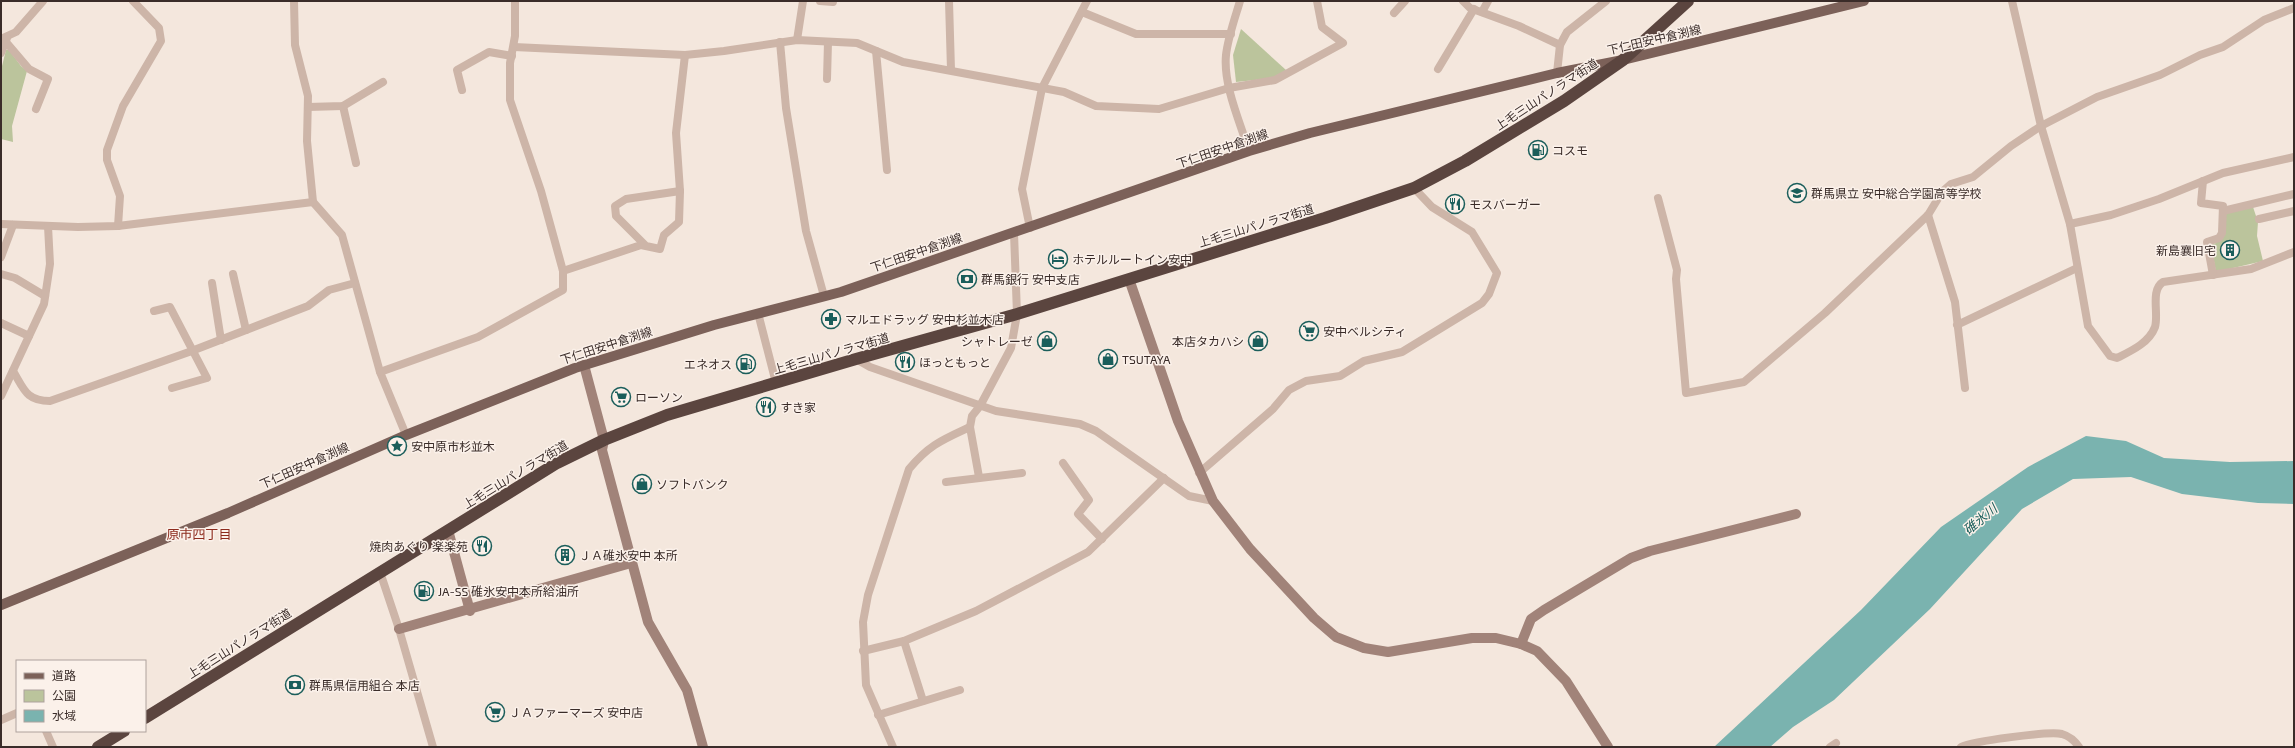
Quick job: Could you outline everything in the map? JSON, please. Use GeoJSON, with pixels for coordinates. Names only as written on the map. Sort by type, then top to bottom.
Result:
{"type":"FeatureCollection","features":[{"type":"Feature","properties":{"kind":"highway","name":"上毛三山パノラマ街道"},"geometry":{"type":"LineString","coordinates":[[146,717],[557,463],[604,440],[667,415],[856,359],[1017,314],[1414,188],[1544,114],[1623,60],[1688,1]]}},
{"type":"Feature","properties":{"kind":"highway"},"geometry":{"type":"LineString","coordinates":[[98,747],[122,732]]}},
{"type":"Feature","properties":{"kind":"main road","name":"下仁田安中倉渕線"},"geometry":{"type":"LineString","coordinates":[[1,605],[207,522],[406,435],[584,365],[648,344],[824,296],[1030,228],[1249,151],[1310,133],[1557,73],[1623,60],[1864,1]]}},
{"type":"Feature","properties":{"kind":"street"},"geometry":{"type":"LineString","coordinates":[[1,53],[5,39],[16,32],[43,1]]}},
{"type":"Feature","properties":{"kind":"street"},"geometry":{"type":"LineString","coordinates":[[118,226],[120,196],[107,160],[107,150],[123,106],[161,41],[159,28],[133,1]]}},
{"type":"Feature","properties":{"kind":"street"},"geometry":{"type":"LineString","coordinates":[[294,1],[295,45],[308,96],[307,141],[313,202],[342,235],[380,372],[406,435]]}},
{"type":"Feature","properties":{"kind":"street"},"geometry":{"type":"LineString","coordinates":[[380,372],[478,336],[563,290],[563,271],[541,191],[510,100],[512,56],[514,47],[515,1]]}},
{"type":"Feature","properties":{"kind":"street"},"geometry":{"type":"LineString","coordinates":[[797,40],[803,1]]}},
{"type":"Feature","properties":{"kind":"street"},"geometry":{"type":"LineString","coordinates":[[820,1],[833,2]]}},
{"type":"Feature","properties":{"kind":"street"},"geometry":{"type":"LineString","coordinates":[[949,1],[951,70]]}},
{"type":"Feature","properties":{"kind":"street"},"geometry":{"type":"LineString","coordinates":[[1030,228],[1022,189],[1042,88],[1087,1]]}},
{"type":"Feature","properties":{"kind":"street"},"geometry":{"type":"LineString","coordinates":[[1240,1],[1231,34],[1226,66],[1229,88],[1249,151]]}},
{"type":"Feature","properties":{"kind":"street"},"geometry":{"type":"LineString","coordinates":[[514,47],[685,54],[724,51],[797,40],[857,43],[903,62],[1064,92],[1096,106],[1159,109],[1229,88],[1275,80],[1343,44],[1322,27],[1317,1]]}},
{"type":"Feature","properties":{"kind":"street"},"geometry":{"type":"LineString","coordinates":[[1394,13],[1404,1]]}},
{"type":"Feature","properties":{"kind":"street"},"geometry":{"type":"LineString","coordinates":[[1463,1],[1478,10],[1519,26],[1560,45]]}},
{"type":"Feature","properties":{"kind":"street"},"geometry":{"type":"LineString","coordinates":[[1438,69],[1478,10],[1488,1]]}},
{"type":"Feature","properties":{"kind":"street"},"geometry":{"type":"LineString","coordinates":[[1557,73],[1560,45],[1567,32],[1606,1]]}},
{"type":"Feature","properties":{"kind":"street"},"geometry":{"type":"LineString","coordinates":[[2012,1],[2041,126],[2070,224],[2088,326],[2110,356],[2117,358],[2143,344],[2155,327],[2159,285],[2163,282],[2251,269],[2294,252]]}},
{"type":"Feature","properties":{"kind":"street"},"geometry":{"type":"LineString","coordinates":[[1658,198],[1677,270],[1676,279],[1686,393],[1744,382],[1825,313],[1928,216],[1942,192],[1951,184],[1973,177],[2011,146],[2041,126],[2097,98],[2160,75],[2200,55],[2223,47],[2264,20],[2294,8]]}},
{"type":"Feature","properties":{"kind":"street"},"geometry":{"type":"LineString","coordinates":[[1082,12],[1136,34],[1231,34]]}},
{"type":"Feature","properties":{"kind":"street"},"geometry":{"type":"LineString","coordinates":[[5,39],[29,68],[48,79],[36,109]]}},
{"type":"Feature","properties":{"kind":"street"},"geometry":{"type":"LineString","coordinates":[[780,42],[786,108],[806,231],[824,296]]}},
{"type":"Feature","properties":{"kind":"street"},"geometry":{"type":"LineString","coordinates":[[827,79],[828,42]]}},
{"type":"Feature","properties":{"kind":"street"},"geometry":{"type":"LineString","coordinates":[[876,51],[887,170]]}},
{"type":"Feature","properties":{"kind":"street"},"geometry":{"type":"LineString","coordinates":[[462,90],[457,70],[489,52],[512,56]]}},
{"type":"Feature","properties":{"kind":"street"},"geometry":{"type":"LineString","coordinates":[[563,271],[641,245],[660,249],[664,235],[679,222],[680,191],[676,133],[685,54]]}},
{"type":"Feature","properties":{"kind":"street"},"geometry":{"type":"LineString","coordinates":[[308,107],[343,106],[383,82]]}},
{"type":"Feature","properties":{"kind":"street"},"geometry":{"type":"LineString","coordinates":[[343,106],[356,163]]}},
{"type":"Feature","properties":{"kind":"street"},"geometry":{"type":"LineString","coordinates":[[2070,224],[2110,215],[2242,168],[2294,157]]}},
{"type":"Feature","properties":{"kind":"street"},"geometry":{"type":"LineString","coordinates":[[2203,181],[2201,203],[2223,206],[2222,233],[2219,238],[2207,242],[2213,275]]}},
{"type":"Feature","properties":{"kind":"street"},"geometry":{"type":"LineString","coordinates":[[1199,473],[1273,409],[1289,390],[1306,381],[1340,376],[1364,362],[1402,352],[1482,303],[1489,294],[1497,273],[1472,232],[1432,207],[1414,188]]}},
{"type":"Feature","properties":{"kind":"street"},"geometry":{"type":"LineString","coordinates":[[646,246],[616,216],[615,206],[626,199],[680,191]]}},
{"type":"Feature","properties":{"kind":"street"},"geometry":{"type":"LineString","coordinates":[[2223,211],[2294,194]]}},
{"type":"Feature","properties":{"kind":"street"},"geometry":{"type":"LineString","coordinates":[[1,224],[118,226],[313,202]]}},
{"type":"Feature","properties":{"kind":"street"},"geometry":{"type":"LineString","coordinates":[[2259,220],[2294,211]]}},
{"type":"Feature","properties":{"kind":"street"},"geometry":{"type":"LineString","coordinates":[[1928,216],[1954,302],[1965,388]]}},
{"type":"Feature","properties":{"kind":"street"},"geometry":{"type":"LineString","coordinates":[[1,257],[13,225]]}},
{"type":"Feature","properties":{"kind":"street"},"geometry":{"type":"LineString","coordinates":[[1,396],[46,296],[50,264],[48,226]]}},
{"type":"Feature","properties":{"kind":"street"},"geometry":{"type":"LineString","coordinates":[[979,477],[970,426],[972,416],[980,406],[1011,348],[1017,314],[1014,233]]}},
{"type":"Feature","properties":{"kind":"street"},"geometry":{"type":"LineString","coordinates":[[1957,325],[2077,268]]}},
{"type":"Feature","properties":{"kind":"street"},"geometry":{"type":"LineString","coordinates":[[1,274],[15,278],[46,296]]}},
{"type":"Feature","properties":{"kind":"street"},"geometry":{"type":"LineString","coordinates":[[233,274],[246,330]]}},
{"type":"Feature","properties":{"kind":"street"},"geometry":{"type":"LineString","coordinates":[[1130,279],[1178,421],[1199,473],[1212,500],[1250,549],[1314,618],[1336,637],[1364,648],[1388,652],[1472,638],[1496,638],[1521,644],[1537,651],[1552,664],[1566,681],[1608,747]]}},
{"type":"Feature","properties":{"kind":"street"},"geometry":{"type":"LineString","coordinates":[[212,283],[221,340]]}},
{"type":"Feature","properties":{"kind":"street"},"geometry":{"type":"LineString","coordinates":[[13,371],[29,396],[37,401],[50,400],[221,340],[308,306],[329,290],[355,283]]}},
{"type":"Feature","properties":{"kind":"street"},"geometry":{"type":"LineString","coordinates":[[154,311],[170,306],[194,350],[207,378],[172,388]]}},
{"type":"Feature","properties":{"kind":"street"},"geometry":{"type":"LineString","coordinates":[[758,313],[776,383]]}},
{"type":"Feature","properties":{"kind":"street"},"geometry":{"type":"LineString","coordinates":[[1,323],[29,336]]}},
{"type":"Feature","properties":{"kind":"street"},"geometry":{"type":"LineString","coordinates":[[856,359],[870,367],[996,411],[1080,424],[1096,431],[1189,496],[1212,500]]}},
{"type":"Feature","properties":{"kind":"street"},"geometry":{"type":"LineString","coordinates":[[584,365],[604,440],[602,450],[648,622],[687,690],[703,747]]}},
{"type":"Feature","properties":{"kind":"street"},"geometry":{"type":"LineString","coordinates":[[892,747],[866,685],[863,651],[863,622],[868,595],[909,469],[922,453],[935,443],[970,426]]}},
{"type":"Feature","properties":{"kind":"street"},"geometry":{"type":"LineString","coordinates":[[1063,463],[1089,500],[1078,514],[1102,539]]}},
{"type":"Feature","properties":{"kind":"street"},"geometry":{"type":"LineString","coordinates":[[946,482],[1022,473]]}},
{"type":"Feature","properties":{"kind":"street"},"geometry":{"type":"LineString","coordinates":[[863,651],[904,641],[976,611],[1088,552],[1164,478]]}},
{"type":"Feature","properties":{"kind":"street"},"geometry":{"type":"LineString","coordinates":[[1521,644],[1532,619],[1538,614],[1631,558],[1650,551],[1796,514]]}},
{"type":"Feature","properties":{"kind":"street"},"geometry":{"type":"LineString","coordinates":[[448,530],[470,611]]}},
{"type":"Feature","properties":{"kind":"street"},"geometry":{"type":"LineString","coordinates":[[399,629],[470,611],[632,563]]}},
{"type":"Feature","properties":{"kind":"street"},"geometry":{"type":"LineString","coordinates":[[380,572],[399,629],[434,747]]}},
{"type":"Feature","properties":{"kind":"street"},"geometry":{"type":"LineString","coordinates":[[904,641],[923,701]]}},
{"type":"Feature","properties":{"kind":"street"},"geometry":{"type":"LineString","coordinates":[[878,715],[960,690]]}},
{"type":"Feature","properties":{"kind":"street"},"geometry":{"type":"LineString","coordinates":[[1,720],[16,713]]}},
{"type":"Feature","properties":{"kind":"street"},"geometry":{"type":"LineString","coordinates":[[46,732],[53,747]]}},
{"type":"Feature","properties":{"kind":"street"},"geometry":{"type":"LineString","coordinates":[[1961,747],[2010,738],[2062,734],[2072,739],[2079,747]]}},
{"type":"Feature","properties":{"kind":"green space"},"geometry":{"type":"Polygon","coordinates":[[[1241,29],[1286,70],[1274,78],[1236,82],[1233,55],[1241,29]]]}},
{"type":"Feature","properties":{"kind":"green space"},"geometry":{"type":"Polygon","coordinates":[[[6,50],[9,50],[21,66],[27,71],[12,126],[13,142],[1,139],[1,70],[6,50]]]}},
{"type":"Feature","properties":{"kind":"green space"},"geometry":{"type":"Polygon","coordinates":[[[2253,207],[2258,222],[2257,236],[2263,261],[2216,272],[2211,245],[2216,243],[2226,213],[2253,207]]]}},
{"type":"Feature","properties":{"kind":"water","name":"碓氷川"},"geometry":{"type":"Polygon","coordinates":[[[2086,436],[2126,441],[2164,458],[2230,462],[2294,461],[2294,504],[2258,503],[2182,494],[2131,477],[2073,479],[2022,509],[1930,609],[1834,700],[1793,727],[1770,747],[1714,747],[1861,610],[1941,527],[2028,467],[2086,436]]]}},
{"type":"Feature","properties":{"kind":"place","name":"コスモ"},"geometry":{"type":"Point","coordinates":[1538,150]}},
{"type":"Feature","properties":{"kind":"place","name":"群馬県立 安中総合学園高等学校"},"geometry":{"type":"Point","coordinates":[1797,193]}},
{"type":"Feature","properties":{"kind":"place","name":"モスバーガー"},"geometry":{"type":"Point","coordinates":[1455,204]}},
{"type":"Feature","properties":{"kind":"place","name":"新島襄旧宅"},"geometry":{"type":"Point","coordinates":[2230,250]}},
{"type":"Feature","properties":{"kind":"place","name":"ホテルルートイン安中"},"geometry":{"type":"Point","coordinates":[1058,259]}},
{"type":"Feature","properties":{"kind":"place","name":"群馬銀行 安中支店"},"geometry":{"type":"Point","coordinates":[967,279]}},
{"type":"Feature","properties":{"kind":"place","name":"マルエドラッグ 安中杉並木店"},"geometry":{"type":"Point","coordinates":[831,319]}},
{"type":"Feature","properties":{"kind":"place","name":"安中ベルシティ"},"geometry":{"type":"Point","coordinates":[1309,331]}},
{"type":"Feature","properties":{"kind":"place","name":"シャトレーゼ"},"geometry":{"type":"Point","coordinates":[1047,341]}},
{"type":"Feature","properties":{"kind":"place","name":"本店タカハシ"},"geometry":{"type":"Point","coordinates":[1258,341]}},
{"type":"Feature","properties":{"kind":"place","name":"TSUTAYA"},"geometry":{"type":"Point","coordinates":[1108,359]}},
{"type":"Feature","properties":{"kind":"place","name":"ほっともっと"},"geometry":{"type":"Point","coordinates":[905,362]}},
{"type":"Feature","properties":{"kind":"place","name":"エネオス"},"geometry":{"type":"Point","coordinates":[746,364]}},
{"type":"Feature","properties":{"kind":"place","name":"ローソン"},"geometry":{"type":"Point","coordinates":[621,397]}},
{"type":"Feature","properties":{"kind":"place","name":"すき家"},"geometry":{"type":"Point","coordinates":[766,407]}},
{"type":"Feature","properties":{"kind":"place","name":"安中原市杉並木"},"geometry":{"type":"Point","coordinates":[397,446]}},
{"type":"Feature","properties":{"kind":"place","name":"ソフトバンク"},"geometry":{"type":"Point","coordinates":[642,484]}},
{"type":"Feature","properties":{"kind":"place","name":"焼肉あぐり 楽楽苑"},"geometry":{"type":"Point","coordinates":[482,546]}},
{"type":"Feature","properties":{"kind":"place","name":"ＪＡ碓氷安中 本所"},"geometry":{"type":"Point","coordinates":[565,555]}},
{"type":"Feature","properties":{"kind":"place","name":"JA-SS 碓氷安中本所給油所"},"geometry":{"type":"Point","coordinates":[424,591]}},
{"type":"Feature","properties":{"kind":"place","name":"群馬県信用組合 本店"},"geometry":{"type":"Point","coordinates":[295,685]}},
{"type":"Feature","properties":{"kind":"place","name":"ＪＡファーマーズ 安中店"},"geometry":{"type":"Point","coordinates":[495,712]}},
{"type":"Feature","properties":{"kind":"district","name":"原市四丁目"},"geometry":{"type":"Point","coordinates":[199,534]}}]}
